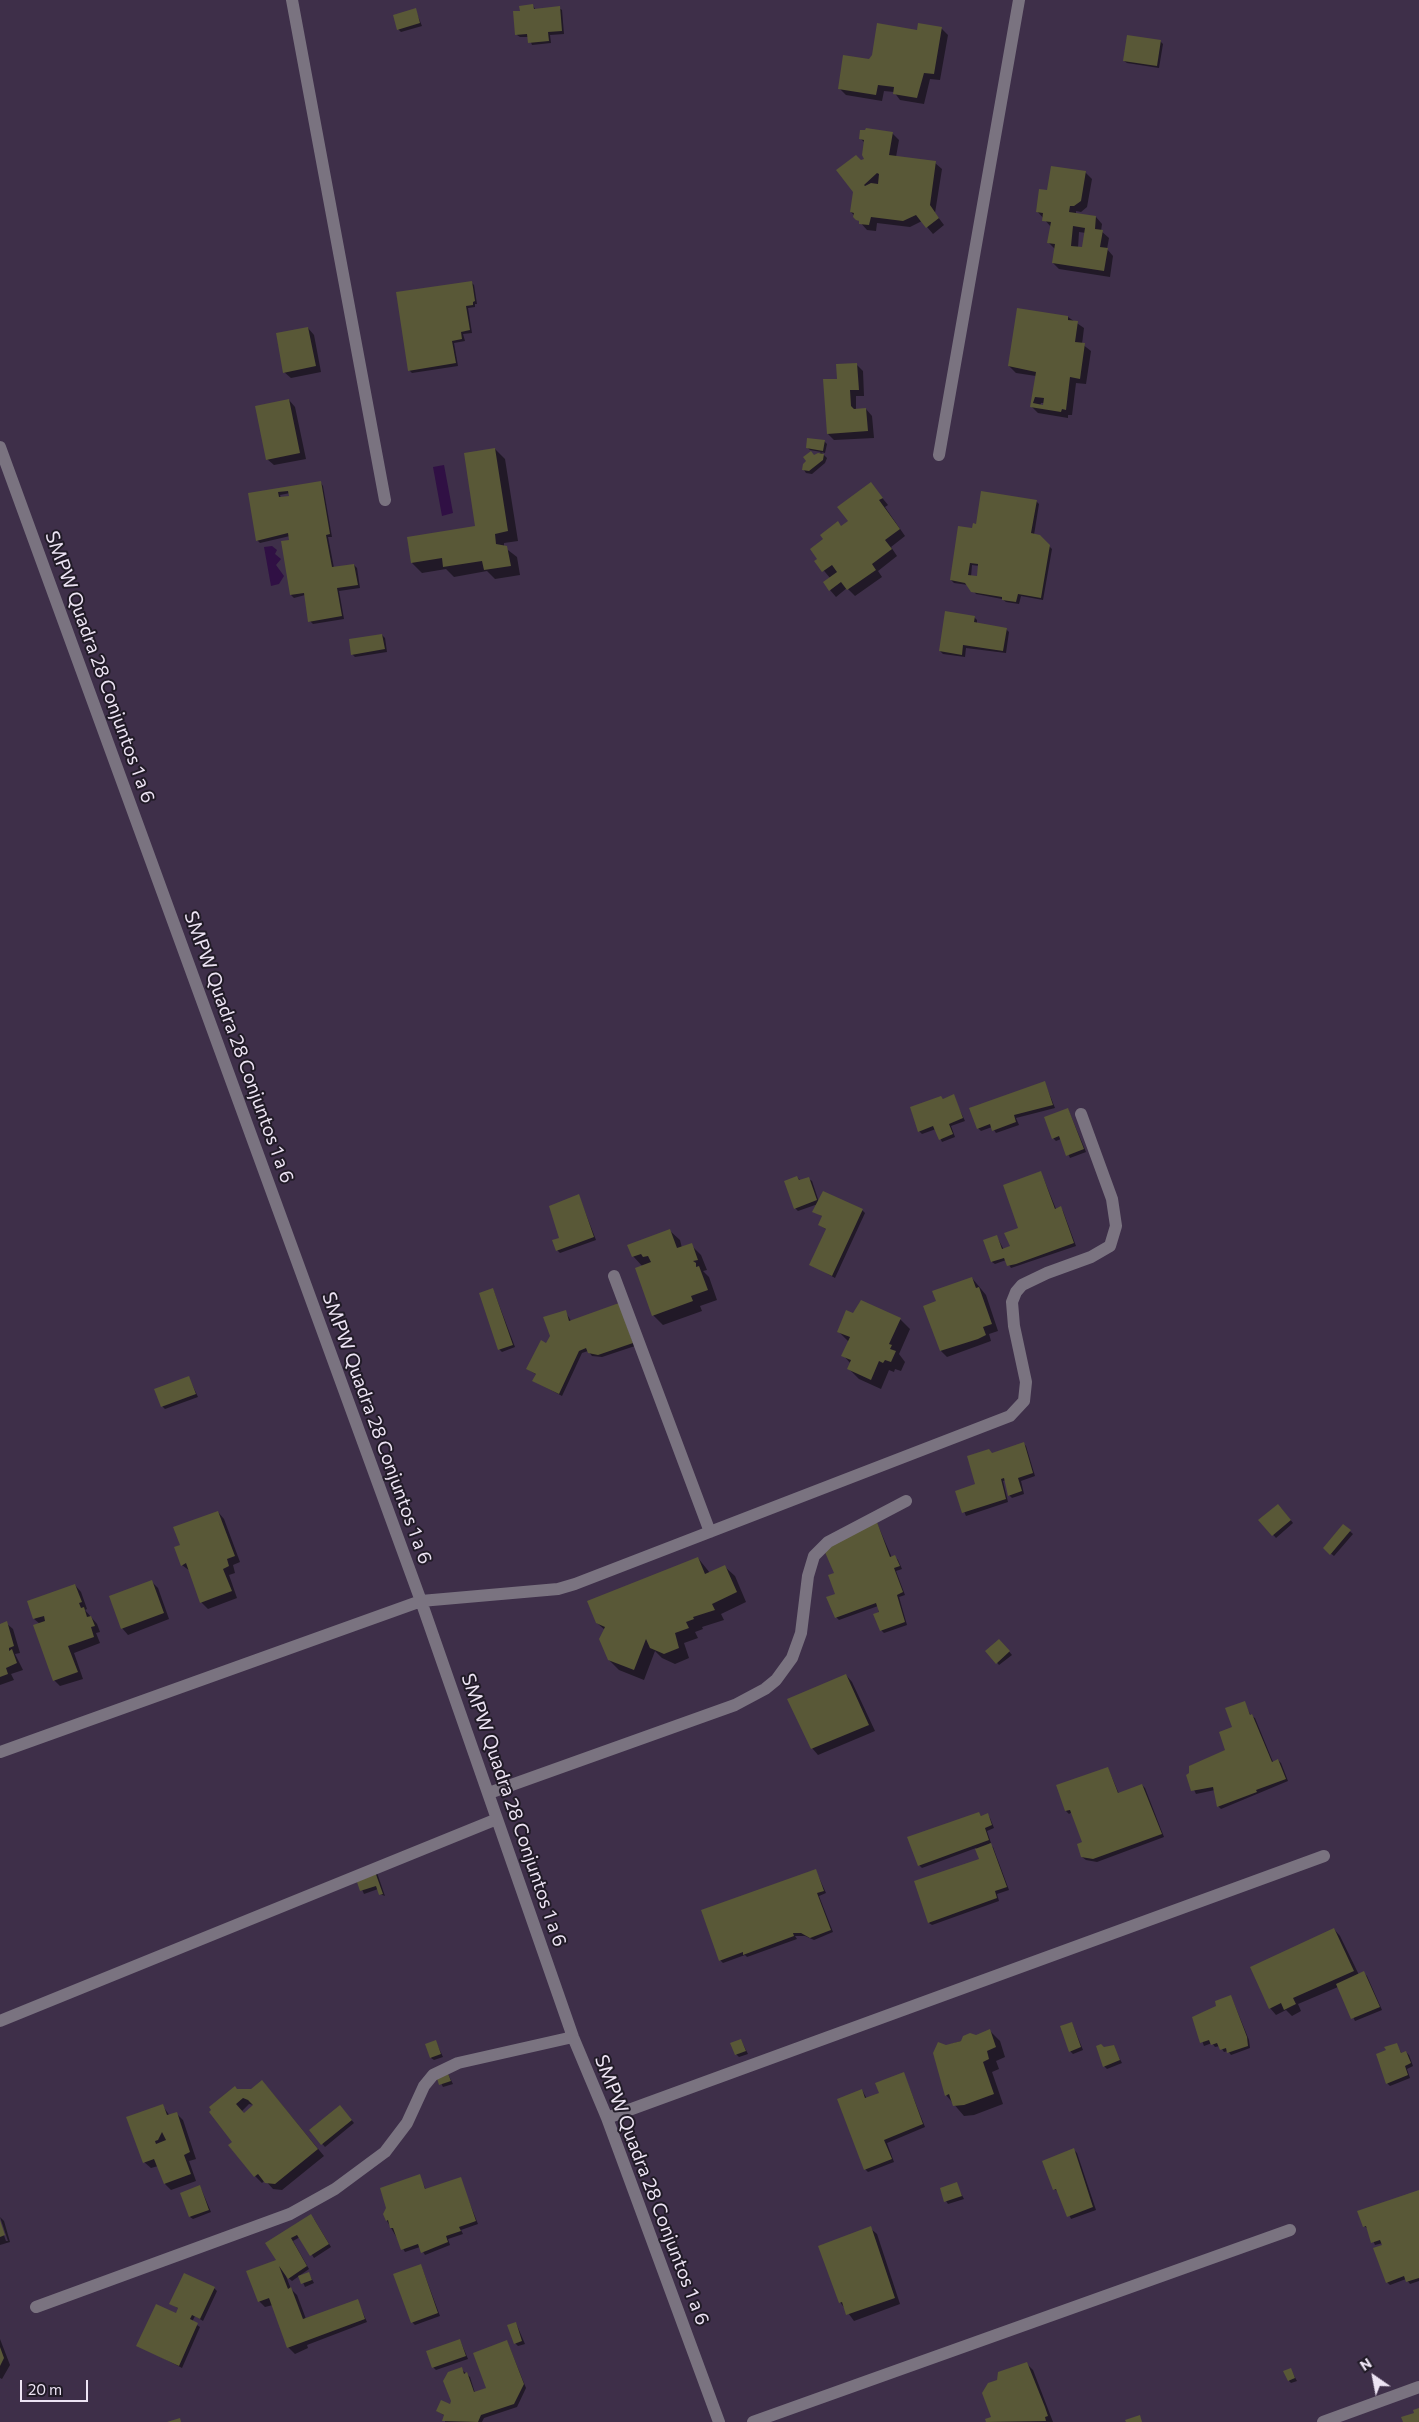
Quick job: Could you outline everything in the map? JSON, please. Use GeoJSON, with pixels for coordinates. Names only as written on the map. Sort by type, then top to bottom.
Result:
{"type":"FeatureCollection","features":[{"type":"Feature","properties":{"kind":"street"},"geometry":{"type":"LineString","coordinates":[[292,0],[385,500]]}},
{"type":"Feature","properties":{"kind":"street"},"geometry":{"type":"LineString","coordinates":[[939,455],[1018,0]]}},
{"type":"Feature","properties":{"kind":"street","name":"SMPW Quadra 28 Conjuntos 1 a 6"},"geometry":{"type":"LineString","coordinates":[[0,447],[421,1601],[573,2037],[607,2118],[719,2422]]}},
{"type":"Feature","properties":{"kind":"street"},"geometry":{"type":"LineString","coordinates":[[0,1752],[421,1601],[558,1589],[1010,1416],[1024,1401],[1026,1382],[1012,1302],[1016,1292],[1022,1285],[1038,1277],[1091,1257],[1110,1246],[1116,1226],[1112,1199],[1081,1114]]}},
{"type":"Feature","properties":{"kind":"street"},"geometry":{"type":"LineString","coordinates":[[614,1276],[710,1532]]}},
{"type":"Feature","properties":{"kind":"street"},"geometry":{"type":"LineString","coordinates":[[489,1793],[735,1705],[765,1689],[776,1680],[792,1658],[801,1633],[808,1576],[814,1556],[828,1542],[906,1501]]}},
{"type":"Feature","properties":{"kind":"street"},"geometry":{"type":"LineString","coordinates":[[0,2022],[497,1819]]}},
{"type":"Feature","properties":{"kind":"street"},"geometry":{"type":"LineString","coordinates":[[607,2118],[1324,1856]]}},
{"type":"Feature","properties":{"kind":"street"},"geometry":{"type":"LineString","coordinates":[[36,2307],[290,2214],[334,2189],[384,2152],[407,2124],[424,2086],[433,2075],[458,2063],[573,2037]]}},
{"type":"Feature","properties":{"kind":"street"},"geometry":{"type":"LineString","coordinates":[[753,2422],[1290,2230]]}},
{"type":"Feature","properties":{"kind":"street"},"geometry":{"type":"LineString","coordinates":[[1323,2422],[1419,2387]]}},
{"type":"Feature","properties":{"kind":"shaded area"},"geometry":{"type":"Polygon","coordinates":[[[444,465],[453,513],[442,516],[433,467],[444,465]]]}},
{"type":"Feature","properties":{"kind":"shaded area"},"geometry":{"type":"Polygon","coordinates":[[[272,546],[277,550],[275,554],[281,559],[276,565],[284,576],[279,584],[271,586],[264,547],[272,546]]]}},
{"type":"Feature","properties":{"kind":"building"},"geometry":{"type":"Polygon","coordinates":[[[533,4],[534,9],[560,6],[562,31],[548,32],[549,41],[528,43],[527,34],[515,35],[513,11],[520,11],[519,6],[533,4]]]}},
{"type":"Feature","properties":{"kind":"building"},"geometry":{"type":"Polygon","coordinates":[[[416,8],[420,23],[397,30],[393,15],[416,8]]]}},
{"type":"Feature","properties":{"kind":"building"},"geometry":{"type":"Polygon","coordinates":[[[877,23],[917,30],[918,23],[942,27],[934,74],[924,73],[917,98],[893,94],[894,87],[878,85],[876,95],[838,89],[843,55],[869,59],[872,55],[877,23]]]}},
{"type":"Feature","properties":{"kind":"building"},"geometry":{"type":"Polygon","coordinates":[[[1127,35],[1161,40],[1157,66],[1123,61],[1127,35]]]}},
{"type":"Feature","properties":{"kind":"building"},"geometry":{"type":"Polygon","coordinates":[[[866,128],[893,132],[889,155],[936,161],[930,205],[939,218],[926,228],[916,215],[903,221],[871,217],[869,225],[859,224],[859,221],[853,217],[854,213],[850,212],[853,192],[836,170],[856,155],[861,160],[864,159],[862,155],[864,140],[859,139],[860,130],[865,130],[866,128]],[[877,173],[864,185],[878,184],[879,174],[877,173]]]}},
{"type":"Feature","properties":{"kind":"building"},"geometry":{"type":"Polygon","coordinates":[[[1051,166],[1086,171],[1081,201],[1074,206],[1070,206],[1069,212],[1096,216],[1095,229],[1103,230],[1100,247],[1108,248],[1104,271],[1052,263],[1055,244],[1047,243],[1051,222],[1042,221],[1043,213],[1036,212],[1039,189],[1047,190],[1051,166]],[[1073,226],[1071,246],[1082,247],[1085,228],[1073,226]]]}},
{"type":"Feature","properties":{"kind":"building"},"geometry":{"type":"Polygon","coordinates":[[[472,281],[475,301],[473,305],[466,306],[470,330],[461,332],[462,339],[452,341],[456,363],[408,371],[396,292],[472,281]]]}},
{"type":"Feature","properties":{"kind":"building"},"geometry":{"type":"Polygon","coordinates":[[[1017,308],[1068,316],[1068,320],[1078,321],[1075,342],[1085,343],[1080,379],[1070,377],[1066,410],[1062,409],[1061,412],[1030,407],[1036,372],[1008,366],[1017,308]],[[1035,397],[1033,403],[1043,405],[1044,398],[1035,397]]]}},
{"type":"Feature","properties":{"kind":"building"},"geometry":{"type":"Polygon","coordinates":[[[308,327],[316,366],[283,373],[276,333],[308,327]]]}},
{"type":"Feature","properties":{"kind":"building"},"geometry":{"type":"Polygon","coordinates":[[[857,363],[859,390],[850,390],[851,406],[854,409],[866,408],[868,431],[827,434],[823,379],[837,379],[836,364],[857,363]]]}},
{"type":"Feature","properties":{"kind":"building"},"geometry":{"type":"Polygon","coordinates":[[[289,399],[300,453],[266,460],[255,406],[289,399]]]}},
{"type":"Feature","properties":{"kind":"building"},"geometry":{"type":"Polygon","coordinates":[[[807,438],[825,440],[823,451],[806,448],[807,438]]]}},
{"type":"Feature","properties":{"kind":"building"},"geometry":{"type":"Polygon","coordinates":[[[495,448],[508,531],[495,534],[496,544],[507,546],[511,566],[484,570],[482,561],[443,567],[442,558],[411,563],[407,537],[475,526],[464,453],[495,448]]]}},
{"type":"Feature","properties":{"kind":"building"},"geometry":{"type":"Polygon","coordinates":[[[811,451],[814,455],[818,453],[824,454],[823,460],[809,471],[802,470],[803,464],[806,461],[803,457],[811,451]]]}},
{"type":"Feature","properties":{"kind":"building"},"geometry":{"type":"Polygon","coordinates":[[[321,481],[330,534],[326,535],[332,567],[354,564],[358,585],[337,588],[342,616],[308,622],[304,593],[290,595],[281,541],[289,540],[288,533],[256,541],[248,493],[321,481]],[[288,491],[278,492],[279,497],[289,496],[288,491]]]}},
{"type":"Feature","properties":{"kind":"building"},"geometry":{"type":"Polygon","coordinates":[[[871,482],[883,498],[879,500],[900,529],[885,540],[892,549],[872,564],[876,570],[847,590],[841,582],[829,591],[823,582],[837,572],[832,565],[822,572],[814,561],[817,559],[810,549],[823,539],[820,535],[838,521],[841,526],[848,521],[837,507],[871,482]]]}},
{"type":"Feature","properties":{"kind":"building"},"geometry":{"type":"Polygon","coordinates":[[[981,491],[1037,500],[1031,533],[1040,535],[1050,545],[1041,598],[1018,594],[1016,602],[1002,600],[1002,597],[971,592],[965,583],[950,580],[958,526],[972,528],[973,523],[976,524],[981,491]],[[970,563],[968,575],[977,576],[978,564],[970,563]]]}},
{"type":"Feature","properties":{"kind":"building"},"geometry":{"type":"Polygon","coordinates":[[[945,611],[975,616],[974,622],[1007,628],[1003,651],[963,645],[962,655],[939,651],[945,611]]]}},
{"type":"Feature","properties":{"kind":"building"},"geometry":{"type":"Polygon","coordinates":[[[382,634],[385,649],[351,655],[349,639],[382,634]]]}},
{"type":"Feature","properties":{"kind":"building"},"geometry":{"type":"Polygon","coordinates":[[[1045,1081],[1053,1105],[1014,1115],[1016,1122],[992,1131],[990,1124],[977,1129],[969,1108],[1045,1081]]]}},
{"type":"Feature","properties":{"kind":"building"},"geometry":{"type":"Polygon","coordinates":[[[954,1094],[963,1118],[949,1124],[953,1134],[939,1140],[933,1126],[918,1132],[910,1107],[941,1096],[943,1099],[954,1094]]]}},
{"type":"Feature","properties":{"kind":"building"},"geometry":{"type":"Polygon","coordinates":[[[1068,1108],[1084,1149],[1066,1156],[1059,1136],[1052,1139],[1044,1117],[1068,1108]]]}},
{"type":"Feature","properties":{"kind":"building"},"geometry":{"type":"Polygon","coordinates":[[[1041,1171],[1055,1209],[1061,1206],[1074,1243],[1016,1264],[1007,1266],[1004,1258],[991,1262],[983,1240],[997,1235],[1002,1249],[1010,1246],[1004,1233],[1018,1228],[1003,1185],[1041,1171]]]}},
{"type":"Feature","properties":{"kind":"building"},"geometry":{"type":"Polygon","coordinates":[[[797,1176],[799,1180],[809,1177],[817,1200],[794,1209],[784,1181],[797,1176]]]}},
{"type":"Feature","properties":{"kind":"building"},"geometry":{"type":"Polygon","coordinates":[[[823,1191],[863,1209],[832,1276],[809,1265],[826,1229],[818,1225],[822,1216],[812,1212],[823,1191]]]}},
{"type":"Feature","properties":{"kind":"building"},"geometry":{"type":"Polygon","coordinates":[[[579,1194],[594,1237],[556,1251],[552,1240],[559,1238],[549,1206],[579,1194]]]}},
{"type":"Feature","properties":{"kind":"building"},"geometry":{"type":"Polygon","coordinates":[[[670,1229],[677,1248],[692,1243],[698,1260],[693,1261],[696,1263],[696,1267],[699,1266],[708,1290],[691,1296],[693,1301],[652,1316],[635,1268],[651,1262],[648,1256],[643,1257],[641,1254],[632,1257],[627,1245],[670,1229]]]}},
{"type":"Feature","properties":{"kind":"building"},"geometry":{"type":"Polygon","coordinates":[[[972,1277],[976,1288],[979,1287],[992,1324],[983,1327],[986,1335],[940,1351],[923,1306],[936,1301],[932,1291],[972,1277]]]}},
{"type":"Feature","properties":{"kind":"building"},"geometry":{"type":"Polygon","coordinates":[[[493,1288],[513,1345],[498,1350],[479,1293],[493,1288]]]}},
{"type":"Feature","properties":{"kind":"building"},"geometry":{"type":"Polygon","coordinates":[[[861,1300],[901,1318],[889,1344],[892,1345],[890,1349],[896,1351],[891,1362],[885,1360],[883,1363],[879,1361],[871,1380],[847,1369],[851,1360],[841,1356],[850,1337],[837,1332],[846,1310],[853,1313],[861,1300]]]}},
{"type":"Feature","properties":{"kind":"building"},"geometry":{"type":"Polygon","coordinates":[[[619,1303],[633,1343],[598,1355],[588,1353],[586,1348],[579,1351],[559,1394],[532,1381],[536,1374],[526,1369],[541,1340],[546,1343],[550,1336],[543,1317],[566,1310],[569,1321],[619,1303]]]}},
{"type":"Feature","properties":{"kind":"building"},"geometry":{"type":"Polygon","coordinates":[[[189,1376],[196,1394],[161,1407],[154,1389],[189,1376]]]}},
{"type":"Feature","properties":{"kind":"building"},"geometry":{"type":"Polygon","coordinates":[[[1024,1442],[1033,1473],[1018,1478],[1022,1491],[1008,1496],[1004,1478],[1001,1479],[1006,1499],[962,1513],[955,1491],[975,1484],[967,1456],[989,1449],[992,1453],[1024,1442]]]}},
{"type":"Feature","properties":{"kind":"building"},"geometry":{"type":"Polygon","coordinates":[[[1278,1504],[1291,1520],[1272,1536],[1258,1520],[1278,1504]]]}},
{"type":"Feature","properties":{"kind":"building"},"geometry":{"type":"Polygon","coordinates":[[[218,1511],[235,1556],[227,1559],[229,1566],[223,1569],[232,1591],[200,1603],[186,1563],[181,1566],[174,1547],[180,1545],[173,1527],[218,1511]]]}},
{"type":"Feature","properties":{"kind":"building"},"geometry":{"type":"Polygon","coordinates":[[[877,1522],[890,1557],[895,1555],[900,1566],[894,1568],[903,1592],[897,1595],[905,1622],[880,1631],[873,1614],[879,1612],[876,1603],[835,1618],[826,1597],[835,1594],[828,1575],[834,1573],[821,1543],[877,1522]]]}},
{"type":"Feature","properties":{"kind":"building"},"geometry":{"type":"Polygon","coordinates":[[[1343,1524],[1351,1530],[1330,1555],[1323,1548],[1343,1524]]]}},
{"type":"Feature","properties":{"kind":"building"},"geometry":{"type":"Polygon","coordinates":[[[698,1557],[705,1574],[725,1565],[737,1592],[712,1604],[715,1610],[693,1617],[694,1619],[686,1622],[689,1628],[675,1633],[679,1648],[664,1654],[650,1648],[646,1639],[634,1670],[608,1660],[599,1639],[605,1627],[596,1623],[587,1601],[698,1557]]]}},
{"type":"Feature","properties":{"kind":"building"},"geometry":{"type":"Polygon","coordinates":[[[152,1580],[164,1613],[121,1629],[109,1596],[152,1580]]]}},
{"type":"Feature","properties":{"kind":"building"},"geometry":{"type":"Polygon","coordinates":[[[75,1584],[82,1602],[79,1603],[81,1608],[84,1607],[87,1617],[91,1616],[95,1626],[91,1627],[94,1637],[68,1646],[78,1672],[53,1681],[33,1625],[45,1621],[44,1616],[33,1619],[27,1601],[75,1584]]]}},
{"type":"Feature","properties":{"kind":"building"},"geometry":{"type":"Polygon","coordinates":[[[7,1621],[14,1646],[9,1648],[9,1651],[12,1649],[17,1663],[6,1668],[8,1674],[0,1677],[0,1624],[7,1621]]]}},
{"type":"Feature","properties":{"kind":"building"},"geometry":{"type":"Polygon","coordinates":[[[999,1639],[1010,1651],[996,1664],[985,1651],[999,1639]]]}},
{"type":"Feature","properties":{"kind":"building"},"geometry":{"type":"Polygon","coordinates":[[[846,1674],[869,1725],[811,1749],[787,1699],[846,1674]]]}},
{"type":"Feature","properties":{"kind":"building"},"geometry":{"type":"Polygon","coordinates":[[[1245,1701],[1272,1762],[1278,1759],[1286,1779],[1217,1807],[1213,1787],[1191,1791],[1186,1775],[1189,1773],[1189,1766],[1225,1750],[1219,1732],[1232,1727],[1225,1708],[1245,1701]]]}},
{"type":"Feature","properties":{"kind":"building"},"geometry":{"type":"Polygon","coordinates":[[[1108,1767],[1118,1793],[1142,1784],[1162,1834],[1093,1859],[1081,1857],[1077,1844],[1082,1842],[1070,1810],[1065,1811],[1056,1785],[1108,1767]]]}},
{"type":"Feature","properties":{"kind":"building"},"geometry":{"type":"Polygon","coordinates":[[[979,1812],[981,1816],[988,1813],[992,1825],[985,1828],[989,1840],[918,1866],[907,1837],[979,1812]]]}},
{"type":"Feature","properties":{"kind":"building"},"geometry":{"type":"Polygon","coordinates":[[[991,1843],[1007,1887],[995,1891],[997,1898],[928,1923],[914,1881],[979,1859],[975,1849],[991,1843]]]}},
{"type":"Feature","properties":{"kind":"building"},"geometry":{"type":"Polygon","coordinates":[[[373,1866],[383,1894],[379,1895],[376,1886],[360,1891],[355,1876],[373,1866]]]}},
{"type":"Feature","properties":{"kind":"building"},"geometry":{"type":"Polygon","coordinates":[[[816,1869],[824,1891],[817,1893],[831,1930],[810,1938],[801,1933],[793,1933],[794,1936],[743,1955],[743,1952],[719,1961],[701,1910],[816,1869]]]}},
{"type":"Feature","properties":{"kind":"building"},"geometry":{"type":"Polygon","coordinates":[[[1334,1928],[1354,1971],[1293,1998],[1296,2004],[1284,2010],[1281,2003],[1269,2009],[1250,1967],[1334,1928]]]}},
{"type":"Feature","properties":{"kind":"building"},"geometry":{"type":"Polygon","coordinates":[[[1364,1971],[1380,2007],[1351,2019],[1336,1984],[1364,1971]]]}},
{"type":"Feature","properties":{"kind":"building"},"geometry":{"type":"Polygon","coordinates":[[[1231,1995],[1247,2037],[1248,2046],[1227,2053],[1226,2048],[1220,2050],[1217,2043],[1211,2045],[1209,2040],[1200,2043],[1192,2017],[1216,2006],[1215,2001],[1231,1995]]]}},
{"type":"Feature","properties":{"kind":"building"},"geometry":{"type":"Polygon","coordinates":[[[1072,2022],[1081,2047],[1069,2052],[1060,2026],[1072,2022]]]}},
{"type":"Feature","properties":{"kind":"building"},"geometry":{"type":"Polygon","coordinates":[[[990,2029],[996,2047],[987,2051],[989,2059],[983,2062],[994,2094],[964,2105],[953,2106],[949,2094],[945,2096],[933,2053],[938,2042],[946,2045],[961,2041],[963,2036],[970,2033],[976,2035],[990,2029]]]}},
{"type":"Feature","properties":{"kind":"building"},"geometry":{"type":"Polygon","coordinates":[[[741,2039],[746,2051],[735,2055],[730,2043],[741,2039]]]}},
{"type":"Feature","properties":{"kind":"building"},"geometry":{"type":"Polygon","coordinates":[[[436,2040],[441,2054],[430,2058],[425,2044],[436,2040]]]}},
{"type":"Feature","properties":{"kind":"building"},"geometry":{"type":"Polygon","coordinates":[[[1397,2043],[1401,2053],[1406,2051],[1411,2063],[1405,2066],[1408,2075],[1386,2084],[1376,2054],[1386,2050],[1384,2047],[1397,2043]]]}},
{"type":"Feature","properties":{"kind":"building"},"geometry":{"type":"Polygon","coordinates":[[[1101,2044],[1104,2047],[1114,2045],[1120,2060],[1103,2067],[1096,2046],[1101,2044]]]}},
{"type":"Feature","properties":{"kind":"building"},"geometry":{"type":"Polygon","coordinates":[[[447,2071],[451,2081],[439,2085],[436,2075],[447,2071]]]}},
{"type":"Feature","properties":{"kind":"building"},"geometry":{"type":"Polygon","coordinates":[[[904,2072],[923,2124],[884,2140],[892,2159],[864,2170],[837,2099],[862,2089],[865,2098],[879,2093],[875,2083],[904,2072]]]}},
{"type":"Feature","properties":{"kind":"building"},"geometry":{"type":"Polygon","coordinates":[[[262,2080],[318,2149],[275,2184],[265,2183],[258,2174],[254,2177],[228,2145],[232,2142],[209,2112],[211,2110],[209,2107],[235,2086],[237,2089],[251,2089],[262,2080]],[[243,2098],[236,2104],[244,2113],[253,2105],[243,2098]]]}},
{"type":"Feature","properties":{"kind":"building"},"geometry":{"type":"Polygon","coordinates":[[[163,2104],[167,2115],[177,2112],[190,2152],[184,2155],[191,2174],[164,2184],[154,2159],[143,2163],[126,2117],[163,2104]],[[162,2132],[158,2140],[155,2141],[156,2144],[166,2140],[162,2132]]]}},
{"type":"Feature","properties":{"kind":"building"},"geometry":{"type":"Polygon","coordinates":[[[340,2105],[352,2120],[321,2145],[309,2130],[340,2105]]]}},
{"type":"Feature","properties":{"kind":"building"},"geometry":{"type":"Polygon","coordinates":[[[1074,2148],[1093,2207],[1067,2217],[1056,2189],[1053,2190],[1042,2161],[1074,2148]]]}},
{"type":"Feature","properties":{"kind":"building"},"geometry":{"type":"Polygon","coordinates":[[[420,2174],[425,2189],[461,2177],[476,2221],[459,2227],[461,2231],[446,2236],[448,2242],[421,2253],[418,2244],[401,2250],[393,2228],[390,2228],[388,2220],[386,2221],[383,2214],[386,2208],[380,2188],[420,2174]]]}},
{"type":"Feature","properties":{"kind":"building"},"geometry":{"type":"Polygon","coordinates":[[[957,2182],[962,2196],[944,2202],[940,2188],[957,2182]]]}},
{"type":"Feature","properties":{"kind":"building"},"geometry":{"type":"Polygon","coordinates":[[[200,2185],[209,2210],[189,2217],[180,2193],[200,2185]]]}},
{"type":"Feature","properties":{"kind":"building"},"geometry":{"type":"Polygon","coordinates":[[[1419,2190],[1419,2278],[1406,2282],[1404,2276],[1386,2283],[1373,2248],[1382,2245],[1380,2240],[1371,2243],[1366,2226],[1363,2227],[1357,2211],[1419,2190]]]}},
{"type":"Feature","properties":{"kind":"building"},"geometry":{"type":"Polygon","coordinates":[[[311,2214],[329,2244],[310,2256],[297,2235],[291,2238],[307,2266],[288,2279],[279,2266],[288,2289],[291,2287],[303,2319],[358,2299],[365,2319],[287,2348],[269,2298],[258,2302],[246,2271],[276,2260],[265,2243],[311,2214]]]}},
{"type":"Feature","properties":{"kind":"building"},"geometry":{"type":"Polygon","coordinates":[[[0,2220],[5,2235],[0,2237],[0,2220]]]}},
{"type":"Feature","properties":{"kind":"building"},"geometry":{"type":"Polygon","coordinates":[[[871,2226],[895,2298],[846,2315],[842,2302],[839,2303],[818,2246],[871,2226]]]}},
{"type":"Feature","properties":{"kind":"building"},"geometry":{"type":"Polygon","coordinates":[[[421,2264],[438,2313],[411,2323],[393,2274],[421,2264]]]}},
{"type":"Feature","properties":{"kind":"building"},"geometry":{"type":"Polygon","coordinates":[[[309,2272],[312,2280],[301,2284],[298,2276],[309,2272]]]}},
{"type":"Feature","properties":{"kind":"building"},"geometry":{"type":"Polygon","coordinates":[[[184,2273],[215,2287],[200,2319],[192,2315],[190,2319],[198,2323],[179,2366],[136,2346],[156,2304],[176,2313],[178,2308],[169,2304],[184,2273]]]}},
{"type":"Feature","properties":{"kind":"building"},"geometry":{"type":"Polygon","coordinates":[[[516,2322],[522,2341],[514,2344],[507,2325],[516,2322]]]}},
{"type":"Feature","properties":{"kind":"building"},"geometry":{"type":"Polygon","coordinates":[[[460,2339],[466,2356],[432,2368],[426,2351],[460,2339]]]}},
{"type":"Feature","properties":{"kind":"building"},"geometry":{"type":"Polygon","coordinates":[[[507,2340],[524,2384],[514,2404],[481,2415],[478,2422],[442,2421],[444,2415],[436,2411],[441,2400],[450,2404],[451,2401],[443,2381],[448,2372],[462,2367],[464,2374],[467,2372],[474,2392],[486,2388],[473,2353],[507,2340]]]}},
{"type":"Feature","properties":{"kind":"building"},"geometry":{"type":"Polygon","coordinates":[[[0,2347],[4,2358],[0,2366],[0,2347]]]}},
{"type":"Feature","properties":{"kind":"building"},"geometry":{"type":"Polygon","coordinates":[[[1027,2362],[1048,2416],[1045,2417],[1046,2421],[986,2422],[985,2419],[991,2417],[982,2393],[988,2383],[997,2380],[998,2372],[1027,2362]]]}},
{"type":"Feature","properties":{"kind":"building"},"geometry":{"type":"Polygon","coordinates":[[[1291,2368],[1295,2378],[1288,2381],[1283,2371],[1291,2368]]]}},
{"type":"Feature","properties":{"kind":"building"},"geometry":{"type":"Polygon","coordinates":[[[1419,2408],[1419,2422],[1403,2422],[1401,2417],[1414,2413],[1413,2410],[1419,2408]]]}},
{"type":"Feature","properties":{"kind":"building"},"geometry":{"type":"Polygon","coordinates":[[[1140,2415],[1142,2422],[1126,2422],[1125,2420],[1140,2415]]]}},
{"type":"Feature","properties":{"kind":"building"},"geometry":{"type":"Polygon","coordinates":[[[180,2418],[181,2422],[167,2422],[180,2418]]]}}]}
